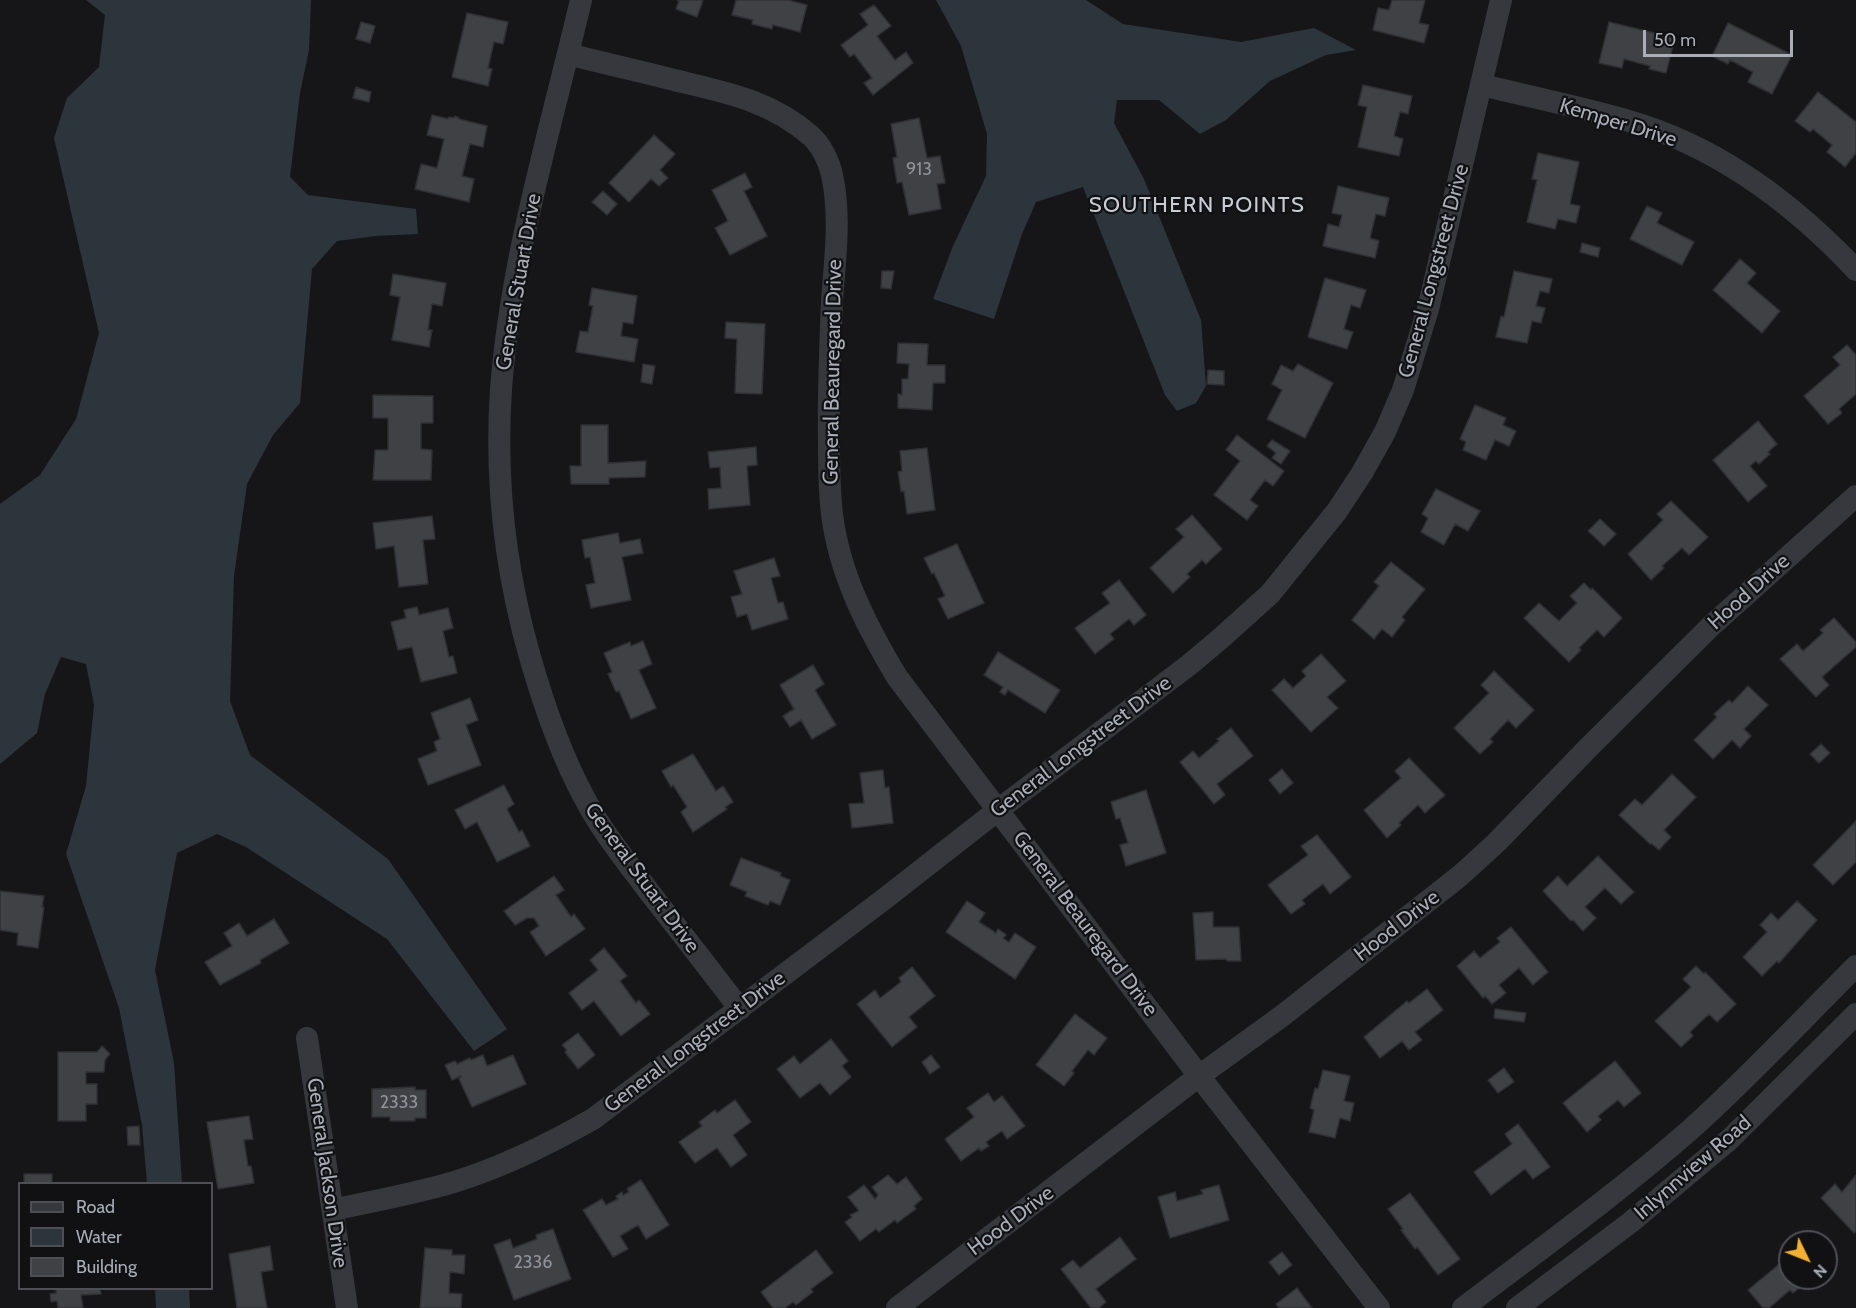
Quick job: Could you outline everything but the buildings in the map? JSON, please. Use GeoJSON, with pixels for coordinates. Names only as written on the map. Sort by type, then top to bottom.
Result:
{"type":"FeatureCollection","features":[{"type":"Feature","properties":{"kind":"street","name":"General Stuart Drive"},"geometry":{"type":"LineString","coordinates":[[580,0],[524,238],[508,322],[501,389],[499,446],[501,492],[509,565],[519,617],[540,693],[584,799],[607,836],[740,1009]]}},
{"type":"Feature","properties":{"kind":"street","name":"General Longstreet Drive"},"geometry":{"type":"LineString","coordinates":[[333,1210],[456,1181],[494,1168],[555,1141],[593,1119],[1189,665],[1270,594],[1362,473],[1385,432],[1402,390],[1428,309],[1501,0]]}},
{"type":"Feature","properties":{"kind":"street","name":"General Beauregard Drive"},"geometry":{"type":"LineString","coordinates":[[568,54],[735,94],[765,105],[792,120],[813,137],[826,156],[835,192],[837,233],[828,390],[832,516],[839,552],[873,638],[891,667],[998,810],[1199,1076],[1379,1308]]}},
{"type":"Feature","properties":{"kind":"street","name":"Kemper Drive"},"geometry":{"type":"LineString","coordinates":[[1482,85],[1629,122],[1705,152],[1749,176],[1794,211],[1856,270]]}},
{"type":"Feature","properties":{"kind":"street","name":"Hood Drive"},"geometry":{"type":"LineString","coordinates":[[897,1308],[1199,1076],[1282,1016],[1461,875],[1497,842],[1711,626],[1856,496]]}},
{"type":"Feature","properties":{"kind":"street"},"geometry":{"type":"LineString","coordinates":[[1463,1308],[1626,1183],[1689,1130],[1725,1098],[1856,966]]}},
{"type":"Feature","properties":{"kind":"street","name":"Inlynnview Road"},"geometry":{"type":"LineString","coordinates":[[1517,1308],[1631,1222],[1716,1151],[1758,1113],[1856,1014]]}},
{"type":"Feature","properties":{"kind":"street","name":"General Jackson Drive"},"geometry":{"type":"LineString","coordinates":[[307,1038],[348,1308]]}},
{"type":"Feature","properties":{"kind":"water"},"geometry":{"type":"Polygon","coordinates":[[[86,0],[311,0],[309,50],[300,93],[290,177],[308,195],[416,209],[418,234],[337,241],[312,269],[300,403],[273,435],[247,484],[234,576],[230,701],[250,755],[388,859],[507,1029],[474,1051],[387,939],[246,847],[217,834],[177,853],[155,970],[174,1063],[182,1182],[147,1182],[142,1125],[119,1008],[66,854],[86,786],[94,705],[86,664],[61,657],[45,694],[37,733],[0,764],[0,504],[40,475],[76,419],[99,333],[54,138],[67,98],[99,67],[105,15],[86,0]]]}},
{"type":"Feature","properties":{"kind":"water"},"geometry":{"type":"Polygon","coordinates":[[[936,0],[1086,0],[1123,24],[1241,42],[1314,28],[1356,50],[1326,55],[1270,81],[1226,120],[1200,134],[1159,100],[1117,100],[1114,123],[1144,179],[1201,320],[1206,386],[1196,403],[1177,411],[1165,395],[1083,187],[1036,202],[1022,234],[994,319],[933,299],[953,246],[986,176],[987,134],[961,46],[936,0]]]}},
{"type":"Feature","properties":{"kind":"water"},"geometry":{"type":"Polygon","coordinates":[[[155,1290],[189,1290],[190,1308],[156,1308],[155,1290]]]}},
{"type":"Feature","properties":{"kind":"district","name":"SOUTHERN POINTS"},"geometry":{"type":"Point","coordinates":[1197,206]}}]}
